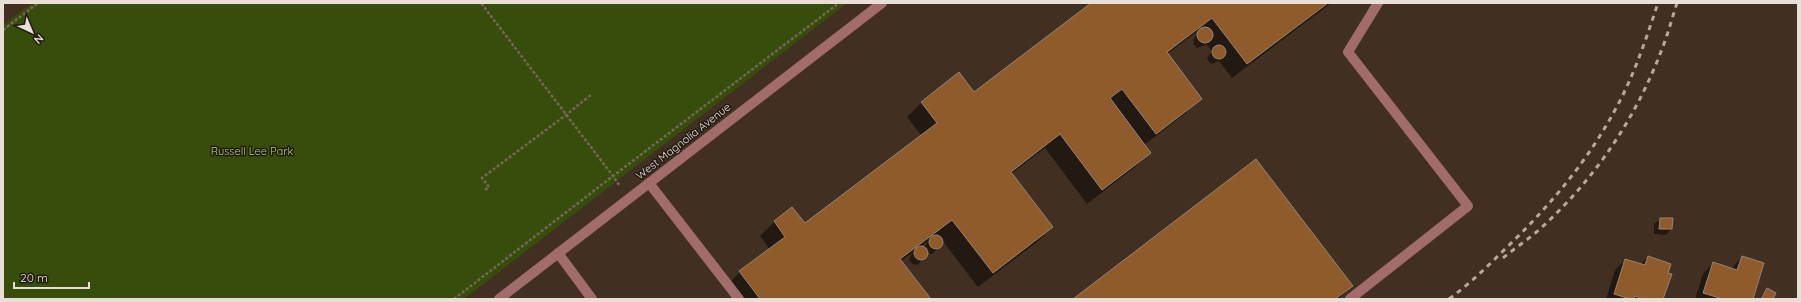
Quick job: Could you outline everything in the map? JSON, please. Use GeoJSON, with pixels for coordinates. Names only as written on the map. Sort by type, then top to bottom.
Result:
{"type":"FeatureCollection","features":[{"type":"Feature","properties":{"kind":"street","name":"West Magnolia Avenue"},"geometry":{"type":"LineString","coordinates":[[499,299],[882,3]]}},
{"type":"Feature","properties":{"kind":"street"},"geometry":{"type":"LineString","coordinates":[[1350,299],[1468,206],[1348,52],[1378,3]]}},
{"type":"Feature","properties":{"kind":"street"},"geometry":{"type":"LineString","coordinates":[[649,183],[739,299]]}},
{"type":"Feature","properties":{"kind":"street"},"geometry":{"type":"LineString","coordinates":[[558,253],[592,299]]}},
{"type":"Feature","properties":{"kind":"path"},"geometry":{"type":"LineString","coordinates":[[3,30],[38,3]]}},
{"type":"Feature","properties":{"kind":"path"},"geometry":{"type":"LineString","coordinates":[[481,3],[613,176]]}},
{"type":"Feature","properties":{"kind":"path"},"geometry":{"type":"LineString","coordinates":[[454,299],[839,3]]}},
{"type":"Feature","properties":{"kind":"path"},"geometry":{"type":"LineString","coordinates":[[485,190],[489,186],[482,178],[592,94]]}},
{"type":"Feature","properties":{"kind":"green space","name":"Russell Lee Park"},"geometry":{"type":"Polygon","coordinates":[[[32,3],[847,3],[464,299],[3,299],[3,25],[32,3]]]}},
{"type":"Feature","properties":{"kind":"building"},"geometry":{"type":"Polygon","coordinates":[[[1091,3],[1328,3],[1247,64],[1212,18],[1167,52],[1202,99],[1156,134],[1122,89],[1110,98],[1151,153],[1102,190],[1060,134],[1011,172],[1053,227],[993,273],[952,220],[900,259],[931,299],[760,299],[739,271],[785,237],[774,221],[792,207],[805,223],[937,123],[921,102],[959,72],[974,92],[1091,3]]]}},
{"type":"Feature","properties":{"kind":"building"},"geometry":{"type":"Polygon","coordinates":[[[1205,27],[1212,32],[1213,35],[1208,42],[1205,43],[1198,38],[1197,35],[1202,28],[1205,27]]]}},
{"type":"Feature","properties":{"kind":"building"},"geometry":{"type":"Polygon","coordinates":[[[1219,45],[1224,47],[1226,52],[1224,57],[1219,59],[1214,57],[1212,52],[1214,47],[1219,45]]]}},
{"type":"Feature","properties":{"kind":"building"},"geometry":{"type":"Polygon","coordinates":[[[1256,159],[1353,286],[1335,299],[1073,299],[1256,159]]]}},
{"type":"Feature","properties":{"kind":"building"},"geometry":{"type":"Polygon","coordinates":[[[1660,218],[1673,218],[1672,229],[1659,229],[1660,218]]]}},
{"type":"Feature","properties":{"kind":"building"},"geometry":{"type":"Polygon","coordinates":[[[936,235],[941,237],[943,242],[941,247],[936,249],[931,247],[929,242],[931,237],[936,235]]]}},
{"type":"Feature","properties":{"kind":"building"},"geometry":{"type":"Polygon","coordinates":[[[921,246],[926,248],[928,253],[926,258],[921,260],[916,258],[914,253],[916,248],[921,246]]]}},
{"type":"Feature","properties":{"kind":"building"},"geometry":{"type":"Polygon","coordinates":[[[1648,256],[1671,264],[1668,273],[1672,274],[1663,299],[1643,299],[1635,296],[1634,299],[1630,299],[1614,294],[1625,259],[1645,265],[1648,256]]]}},
{"type":"Feature","properties":{"kind":"building"},"geometry":{"type":"Polygon","coordinates":[[[1742,256],[1764,263],[1753,299],[1723,299],[1703,293],[1713,262],[1737,270],[1742,256]]]}},
{"type":"Feature","properties":{"kind":"building"},"geometry":{"type":"Polygon","coordinates":[[[1767,288],[1776,293],[1773,299],[1761,299],[1767,288]]]}},
{"type":"Feature","properties":{"kind":"railway"},"geometry":{"type":"LineString","coordinates":[[1449,299],[1483,271],[1534,220],[1578,168],[1604,130],[1622,97],[1639,57],[1658,3]]}},
{"type":"Feature","properties":{"kind":"railway"},"geometry":{"type":"LineString","coordinates":[[1503,258],[1536,232],[1561,209],[1579,189],[1612,146],[1627,123],[1652,74],[1677,3]]}}]}
